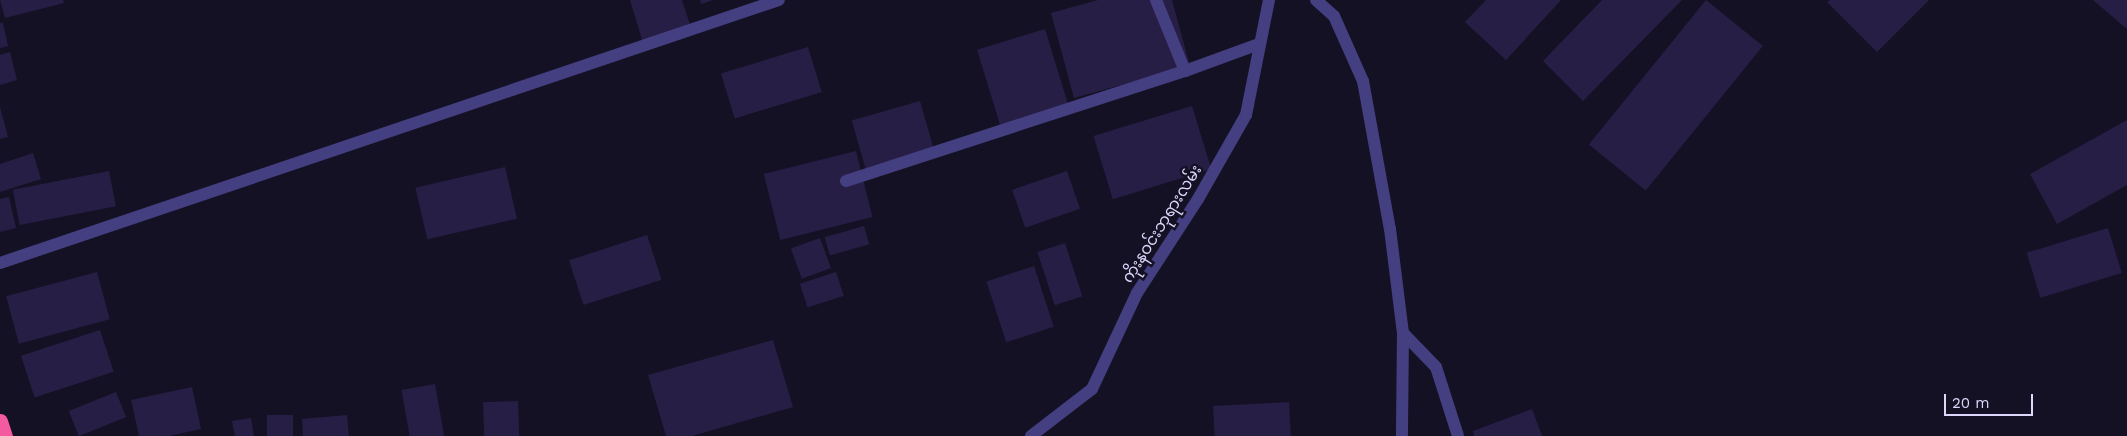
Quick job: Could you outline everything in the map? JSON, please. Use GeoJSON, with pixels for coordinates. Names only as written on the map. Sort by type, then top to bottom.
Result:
{"type":"FeatureCollection","features":[{"type":"Feature","properties":{"kind":"highway"},"geometry":{"type":"LineString","coordinates":[[0,420],[5,436]]}},
{"type":"Feature","properties":{"kind":"street"},"geometry":{"type":"LineString","coordinates":[[0,263],[779,0]]}},
{"type":"Feature","properties":{"kind":"street"},"geometry":{"type":"LineString","coordinates":[[1156,0],[1184,71]]}},
{"type":"Feature","properties":{"kind":"street","name":"ကိုးနဝင်းဘုရားလမ်း"},"geometry":{"type":"LineString","coordinates":[[1031,436],[1092,389],[1137,293],[1198,199],[1246,115],[1269,0]]}},
{"type":"Feature","properties":{"kind":"street"},"geometry":{"type":"LineString","coordinates":[[1316,0],[1334,16],[1363,81],[1390,229],[1403,333],[1402,436]]}},
{"type":"Feature","properties":{"kind":"street"},"geometry":{"type":"LineString","coordinates":[[846,181],[1184,71],[1259,44]]}},
{"type":"Feature","properties":{"kind":"street"},"geometry":{"type":"LineString","coordinates":[[1403,333],[1436,367],[1458,436]]}},
{"type":"Feature","properties":{"kind":"building"},"geometry":{"type":"Polygon","coordinates":[[[0,0],[63,0],[64,3],[5,18],[0,0]]]}},
{"type":"Feature","properties":{"kind":"building"},"geometry":{"type":"Polygon","coordinates":[[[630,0],[682,0],[692,31],[644,46],[630,0]]]}},
{"type":"Feature","properties":{"kind":"building"},"geometry":{"type":"Polygon","coordinates":[[[700,0],[713,0],[701,4],[700,0]]]}},
{"type":"Feature","properties":{"kind":"building"},"geometry":{"type":"Polygon","coordinates":[[[1098,0],[1172,0],[1190,66],[1074,98],[1051,13],[1098,0]]]}},
{"type":"Feature","properties":{"kind":"building"},"geometry":{"type":"Polygon","coordinates":[[[1486,0],[1561,0],[1506,60],[1465,22],[1486,0]]]}},
{"type":"Feature","properties":{"kind":"building"},"geometry":{"type":"Polygon","coordinates":[[[1602,0],[1682,0],[1583,101],[1543,61],[1602,0]]]}},
{"type":"Feature","properties":{"kind":"building"},"geometry":{"type":"Polygon","coordinates":[[[1706,0],[1763,46],[1646,190],[1589,145],[1706,0]]]}},
{"type":"Feature","properties":{"kind":"building"},"geometry":{"type":"Polygon","coordinates":[[[1830,0],[1929,0],[1877,52],[1827,2],[1830,0]]]}},
{"type":"Feature","properties":{"kind":"building"},"geometry":{"type":"Polygon","coordinates":[[[2093,0],[2127,0],[2127,29],[2093,0]]]}},
{"type":"Feature","properties":{"kind":"building"},"geometry":{"type":"Polygon","coordinates":[[[0,23],[3,23],[8,46],[0,48],[0,23]]]}},
{"type":"Feature","properties":{"kind":"building"},"geometry":{"type":"Polygon","coordinates":[[[1045,29],[1069,108],[1001,129],[977,50],[1045,29]]]}},
{"type":"Feature","properties":{"kind":"building"},"geometry":{"type":"Polygon","coordinates":[[[808,47],[822,92],[735,119],[721,74],[808,47]]]}},
{"type":"Feature","properties":{"kind":"building"},"geometry":{"type":"Polygon","coordinates":[[[10,52],[17,80],[0,85],[0,55],[10,52]]]}},
{"type":"Feature","properties":{"kind":"building"},"geometry":{"type":"Polygon","coordinates":[[[920,101],[935,152],[866,172],[852,121],[920,101]]]}},
{"type":"Feature","properties":{"kind":"building"},"geometry":{"type":"Polygon","coordinates":[[[1192,106],[1211,169],[1113,199],[1094,136],[1192,106]]]}},
{"type":"Feature","properties":{"kind":"building"},"geometry":{"type":"Polygon","coordinates":[[[0,107],[8,137],[0,139],[0,107]]]}},
{"type":"Feature","properties":{"kind":"building"},"geometry":{"type":"Polygon","coordinates":[[[2127,120],[2127,185],[2057,224],[2030,174],[2127,120]]]}},
{"type":"Feature","properties":{"kind":"building"},"geometry":{"type":"Polygon","coordinates":[[[856,151],[872,217],[780,240],[764,174],[856,151]]]}},
{"type":"Feature","properties":{"kind":"building"},"geometry":{"type":"Polygon","coordinates":[[[33,153],[41,179],[0,192],[0,164],[33,153]]]}},
{"type":"Feature","properties":{"kind":"building"},"geometry":{"type":"Polygon","coordinates":[[[505,167],[517,219],[427,239],[415,188],[505,167]]]}},
{"type":"Feature","properties":{"kind":"building"},"geometry":{"type":"Polygon","coordinates":[[[109,171],[116,206],[20,225],[13,190],[109,171]]]}},
{"type":"Feature","properties":{"kind":"building"},"geometry":{"type":"Polygon","coordinates":[[[1067,171],[1080,209],[1025,228],[1012,190],[1067,171]]]}},
{"type":"Feature","properties":{"kind":"building"},"geometry":{"type":"Polygon","coordinates":[[[9,197],[16,228],[0,232],[0,199],[9,197]]]}},
{"type":"Feature","properties":{"kind":"building"},"geometry":{"type":"Polygon","coordinates":[[[864,226],[869,244],[830,256],[825,237],[864,226]]]}},
{"type":"Feature","properties":{"kind":"building"},"geometry":{"type":"Polygon","coordinates":[[[2108,228],[2122,273],[2040,298],[2027,253],[2108,228]]]}},
{"type":"Feature","properties":{"kind":"building"},"geometry":{"type":"Polygon","coordinates":[[[647,235],[662,280],[584,305],[569,260],[647,235]]]}},
{"type":"Feature","properties":{"kind":"building"},"geometry":{"type":"Polygon","coordinates":[[[820,238],[831,268],[802,279],[791,249],[820,238]]]}},
{"type":"Feature","properties":{"kind":"building"},"geometry":{"type":"Polygon","coordinates":[[[1065,243],[1082,296],[1055,305],[1037,252],[1065,243]]]}},
{"type":"Feature","properties":{"kind":"building"},"geometry":{"type":"Polygon","coordinates":[[[1034,266],[1054,327],[1006,342],[986,281],[1034,266]]]}},
{"type":"Feature","properties":{"kind":"building"},"geometry":{"type":"Polygon","coordinates":[[[97,272],[110,319],[19,344],[6,296],[97,272]]]}},
{"type":"Feature","properties":{"kind":"building"},"geometry":{"type":"Polygon","coordinates":[[[836,272],[844,296],[808,308],[800,284],[836,272]]]}},
{"type":"Feature","properties":{"kind":"building"},"geometry":{"type":"Polygon","coordinates":[[[100,330],[114,372],[35,397],[21,356],[100,330]]]}},
{"type":"Feature","properties":{"kind":"building"},"geometry":{"type":"Polygon","coordinates":[[[773,340],[793,407],[692,436],[666,436],[648,375],[773,340]]]}},
{"type":"Feature","properties":{"kind":"building"},"geometry":{"type":"Polygon","coordinates":[[[435,384],[444,436],[410,436],[402,390],[435,384]]]}},
{"type":"Feature","properties":{"kind":"building"},"geometry":{"type":"Polygon","coordinates":[[[192,387],[201,429],[169,436],[139,436],[131,400],[192,387]]]}},
{"type":"Feature","properties":{"kind":"building"},"geometry":{"type":"Polygon","coordinates":[[[116,392],[126,417],[79,436],[69,411],[116,392]]]}},
{"type":"Feature","properties":{"kind":"building"},"geometry":{"type":"Polygon","coordinates":[[[518,401],[519,436],[484,436],[483,402],[518,401]]]}},
{"type":"Feature","properties":{"kind":"building"},"geometry":{"type":"Polygon","coordinates":[[[1289,402],[1291,436],[1215,436],[1213,406],[1289,402]]]}},
{"type":"Feature","properties":{"kind":"building"},"geometry":{"type":"Polygon","coordinates":[[[1532,409],[1542,436],[1474,436],[1473,431],[1532,409]]]}},
{"type":"Feature","properties":{"kind":"building"},"geometry":{"type":"Polygon","coordinates":[[[267,415],[293,415],[293,436],[267,436],[267,415]]]}},
{"type":"Feature","properties":{"kind":"building"},"geometry":{"type":"Polygon","coordinates":[[[347,415],[349,436],[303,436],[302,419],[347,415]]]}},
{"type":"Feature","properties":{"kind":"building"},"geometry":{"type":"Polygon","coordinates":[[[251,418],[254,436],[235,436],[232,421],[251,418]]]}}]}
